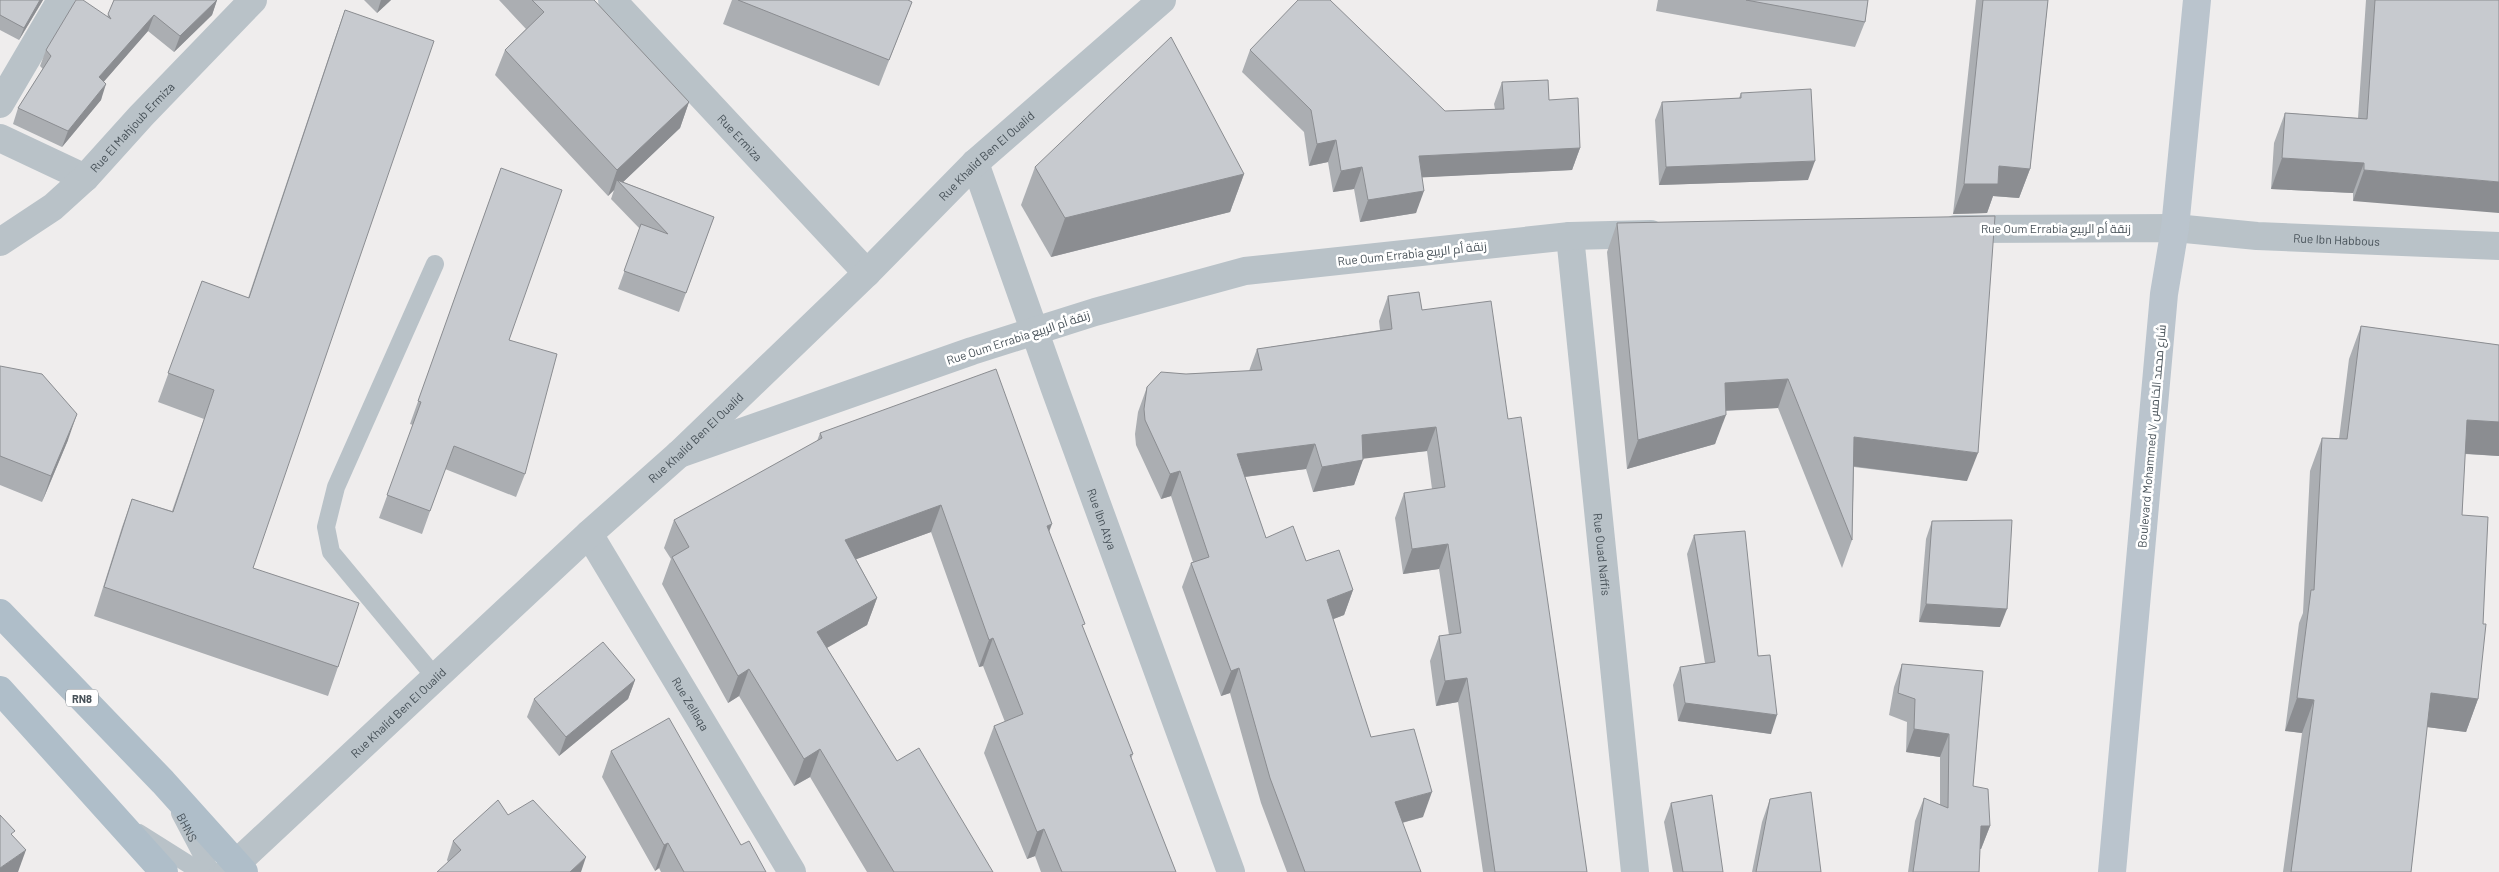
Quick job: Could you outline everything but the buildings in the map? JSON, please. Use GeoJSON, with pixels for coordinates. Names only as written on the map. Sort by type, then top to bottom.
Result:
{"type":"FeatureCollection","features":[{"type":"Feature","properties":{"kind":"main road","name":"Boulevard Mohammed V شارع محمد الخامس"},"geometry":{"type":"LineString","coordinates":[[2112,872],[2164,294],[2175,228],[2197,0]]}},
{"type":"Feature","properties":{"kind":"main road","name":"RN8"},"geometry":{"type":"LineString","coordinates":[[0,613],[163,782],[229,870]]}},
{"type":"Feature","properties":{"kind":"main road"},"geometry":{"type":"LineString","coordinates":[[0,690],[164,872]]}},
{"type":"Feature","properties":{"kind":"street"},"geometry":{"type":"LineString","coordinates":[[0,104],[61,0]]}},
{"type":"Feature","properties":{"kind":"street","name":"Rue El Mahjoub Ermiza"},"geometry":{"type":"LineString","coordinates":[[0,242],[53,207],[86,178],[141,116],[253,0]]}},
{"type":"Feature","properties":{"kind":"street","name":"Rue Ermiza"},"geometry":{"type":"LineString","coordinates":[[612,0],[867,273]]}},
{"type":"Feature","properties":{"kind":"street","name":"Rue Khalid Ben El Oualid"},"geometry":{"type":"LineString","coordinates":[[229,870],[589,534],[679,454],[867,273],[976,164],[1162,0]]}},
{"type":"Feature","properties":{"kind":"street"},"geometry":{"type":"LineString","coordinates":[[0,138],[86,178]]}},
{"type":"Feature","properties":{"kind":"street","name":"Rue Ibn Atya"},"geometry":{"type":"LineString","coordinates":[[976,164],[1034,331],[1231,872]]}},
{"type":"Feature","properties":{"kind":"street","name":"Rue Oum Errabia زنقة أم الربيع"},"geometry":{"type":"LineString","coordinates":[[1934,230],[2175,228]]}},
{"type":"Feature","properties":{"kind":"street","name":"Rue Ibn Habbous"},"geometry":{"type":"LineString","coordinates":[[2175,228],[2257,236],[2499,246]]}},
{"type":"Feature","properties":{"kind":"street","name":"Rue Oum Errabia زنقة أم الربيع"},"geometry":{"type":"LineString","coordinates":[[679,454],[963,354],[1034,331],[1245,271],[1570,236],[1678,234]]}},
{"type":"Feature","properties":{"kind":"street","name":"Rue Ouad Naffis"},"geometry":{"type":"LineString","coordinates":[[1570,236],[1635,872]]}},
{"type":"Feature","properties":{"kind":"street","name":"Rue Zellaqa"},"geometry":{"type":"LineString","coordinates":[[589,534],[792,872]]}},
{"type":"Feature","properties":{"kind":"lane"},"geometry":{"type":"LineString","coordinates":[[435,264],[336,487],[326,527],[331,552],[435,677]]}},
{"type":"Feature","properties":{"kind":"lane","name":"BHNS"},"geometry":{"type":"LineString","coordinates":[[120,821],[201,872]]}}]}
